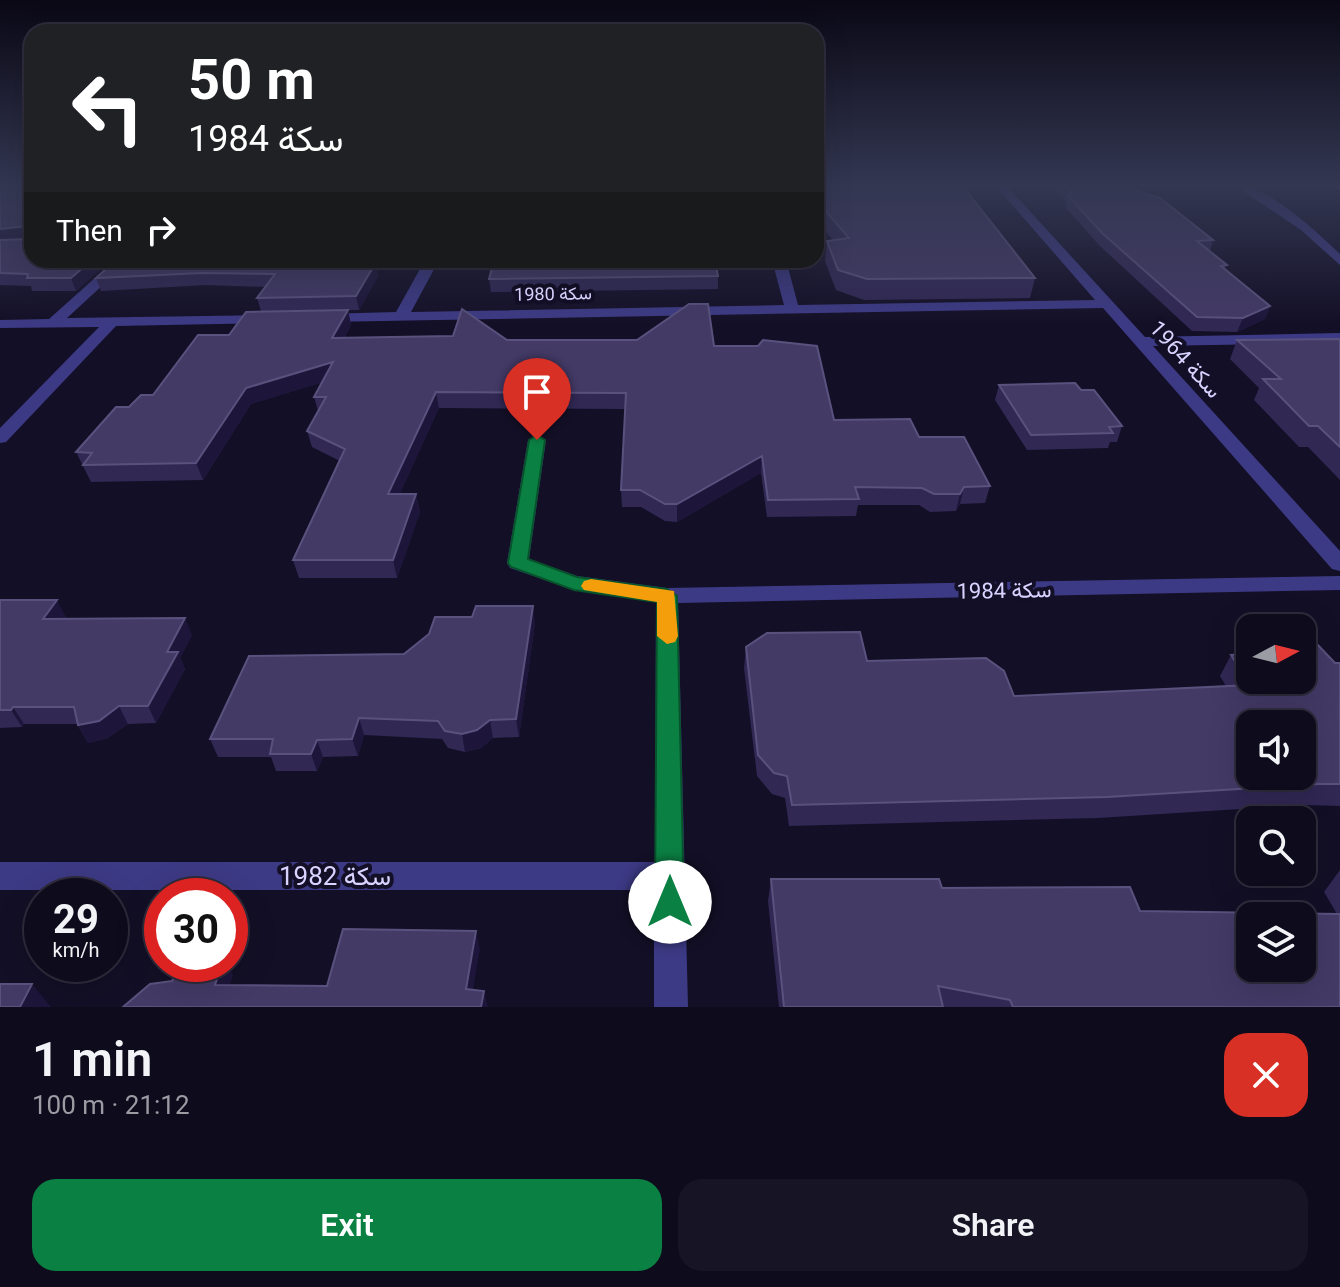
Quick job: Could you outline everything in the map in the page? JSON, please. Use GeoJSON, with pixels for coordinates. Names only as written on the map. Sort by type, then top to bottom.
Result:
{"type":"FeatureCollection","features":[{"type":"Feature","properties":{"kind":"street","name":"سكة 1964"},"geometry":{"type":"LineString","coordinates":[[1041,231],[1340,564]]}},
{"type":"Feature","properties":{"kind":"street"},"geometry":{"type":"LineString","coordinates":[[1309,231],[1340,261]]}},
{"type":"Feature","properties":{"kind":"street"},"geometry":{"type":"LineString","coordinates":[[53,323],[114,268]]}},
{"type":"Feature","properties":{"kind":"street"},"geometry":{"type":"LineString","coordinates":[[401,317],[428,268]]}},
{"type":"Feature","properties":{"kind":"street"},"geometry":{"type":"LineString","coordinates":[[781,268],[792,310]]}},
{"type":"Feature","properties":{"kind":"street","name":"سكة 1980"},"geometry":{"type":"LineString","coordinates":[[310,318],[1106,304]]}},
{"type":"Feature","properties":{"kind":"street"},"geometry":{"type":"LineString","coordinates":[[0,324],[279,319]]}},
{"type":"Feature","properties":{"kind":"street"},"geometry":{"type":"LineString","coordinates":[[0,438],[112,322]]}},
{"type":"Feature","properties":{"kind":"street"},"geometry":{"type":"LineString","coordinates":[[1141,342],[1340,338]]}},
{"type":"Feature","properties":{"kind":"street","name":"سكة 1984"},"geometry":{"type":"LineString","coordinates":[[537,440],[518,563],[574,583],[667,596],[1340,583]]}},
{"type":"Feature","properties":{"kind":"street"},"geometry":{"type":"LineString","coordinates":[[667,596],[671,1007]]}},
{"type":"Feature","properties":{"kind":"street","name":"سكة 1982"},"geometry":{"type":"LineString","coordinates":[[0,876],[669,876]]}},
{"type":"Feature","properties":{"kind":"building"},"geometry":{"type":"Polygon","coordinates":[[[843,231],[998,231],[1035,278],[867,279],[838,270],[827,241],[849,238],[843,231]]]}},
{"type":"Feature","properties":{"kind":"building"},"geometry":{"type":"Polygon","coordinates":[[[1100,231],[1202,231],[1213,240],[1197,241],[1227,265],[1221,266],[1270,306],[1243,318],[1197,317],[1100,231]]]}},
{"type":"Feature","properties":{"kind":"building"},"geometry":{"type":"Polygon","coordinates":[[[24,239],[24,268],[83,268],[71,278],[27,278],[28,274],[0,273],[0,240],[24,239]]]}},
{"type":"Feature","properties":{"kind":"building"},"geometry":{"type":"Polygon","coordinates":[[[107,268],[373,268],[356,296],[257,298],[275,274],[202,273],[96,278],[107,268]]]}},
{"type":"Feature","properties":{"kind":"building"},"geometry":{"type":"Polygon","coordinates":[[[492,268],[716,268],[718,276],[489,279],[492,268]]]}},
{"type":"Feature","properties":{"kind":"building"},"geometry":{"type":"Polygon","coordinates":[[[689,304],[708,304],[714,346],[758,346],[763,340],[817,346],[834,420],[910,419],[919,437],[964,437],[990,486],[964,487],[960,494],[934,494],[922,488],[855,487],[859,499],[768,500],[762,456],[677,504],[665,504],[640,490],[621,490],[626,393],[436,392],[388,494],[416,494],[393,560],[293,560],[345,449],[307,431],[326,397],[314,397],[333,362],[246,388],[196,463],[83,465],[92,453],[76,452],[116,407],[129,407],[141,395],[153,395],[198,335],[229,335],[246,312],[348,310],[332,338],[453,336],[462,309],[507,340],[637,340],[689,304]]]}},
{"type":"Feature","properties":{"kind":"building"},"geometry":{"type":"Polygon","coordinates":[[[1339,339],[1340,447],[1318,426],[1309,426],[1263,379],[1281,379],[1237,340],[1339,339]]]}},
{"type":"Feature","properties":{"kind":"building"},"geometry":{"type":"Polygon","coordinates":[[[1075,383],[1081,390],[1094,390],[1122,426],[1109,427],[1113,433],[1031,435],[999,385],[1075,383]]]}},
{"type":"Feature","properties":{"kind":"building"},"geometry":{"type":"Polygon","coordinates":[[[0,600],[57,600],[43,619],[185,618],[167,652],[178,652],[148,706],[119,706],[99,721],[78,725],[74,707],[13,707],[11,710],[0,710],[0,600]]]}},
{"type":"Feature","properties":{"kind":"building"},"geometry":{"type":"Polygon","coordinates":[[[476,606],[533,606],[516,719],[490,720],[477,730],[462,734],[445,731],[438,721],[359,718],[352,739],[317,740],[311,754],[270,754],[273,739],[210,739],[249,656],[404,654],[429,634],[435,617],[472,617],[476,606]]]}},
{"type":"Feature","properties":{"kind":"building"},"geometry":{"type":"Polygon","coordinates":[[[860,632],[867,661],[986,658],[1004,671],[1014,696],[1236,686],[1236,694],[1316,694],[1316,643],[1335,663],[1340,663],[1340,784],[1316,784],[1316,710],[1236,710],[1236,789],[1107,797],[792,805],[787,776],[774,773],[758,755],[746,647],[767,633],[860,632]]]}},
{"type":"Feature","properties":{"kind":"building"},"geometry":{"type":"Polygon","coordinates":[[[771,879],[939,879],[942,888],[1130,887],[1140,911],[1236,912],[1236,982],[1316,982],[1316,914],[1340,914],[1340,1007],[1013,1007],[1010,1000],[938,986],[943,1007],[784,1007],[771,879]]]}},
{"type":"Feature","properties":{"kind":"building"},"geometry":{"type":"Polygon","coordinates":[[[343,929],[476,931],[466,989],[484,991],[481,1007],[123,1007],[150,984],[165,982],[327,986],[343,929]]]}},
{"type":"Feature","properties":{"kind":"building"},"geometry":{"type":"Polygon","coordinates":[[[0,984],[32,984],[20,1007],[0,1007],[0,984]]]}},
{"type":"Feature","properties":{"kind":"slow traffic"},"geometry":{"type":"LineString","coordinates":[[591,586],[667,596],[667,636]]}},
{"type":"Feature","properties":{"kind":"route"},"geometry":{"type":"LineString","coordinates":[[537,440],[518,563],[574,583],[667,596],[670,902]]}}]}
